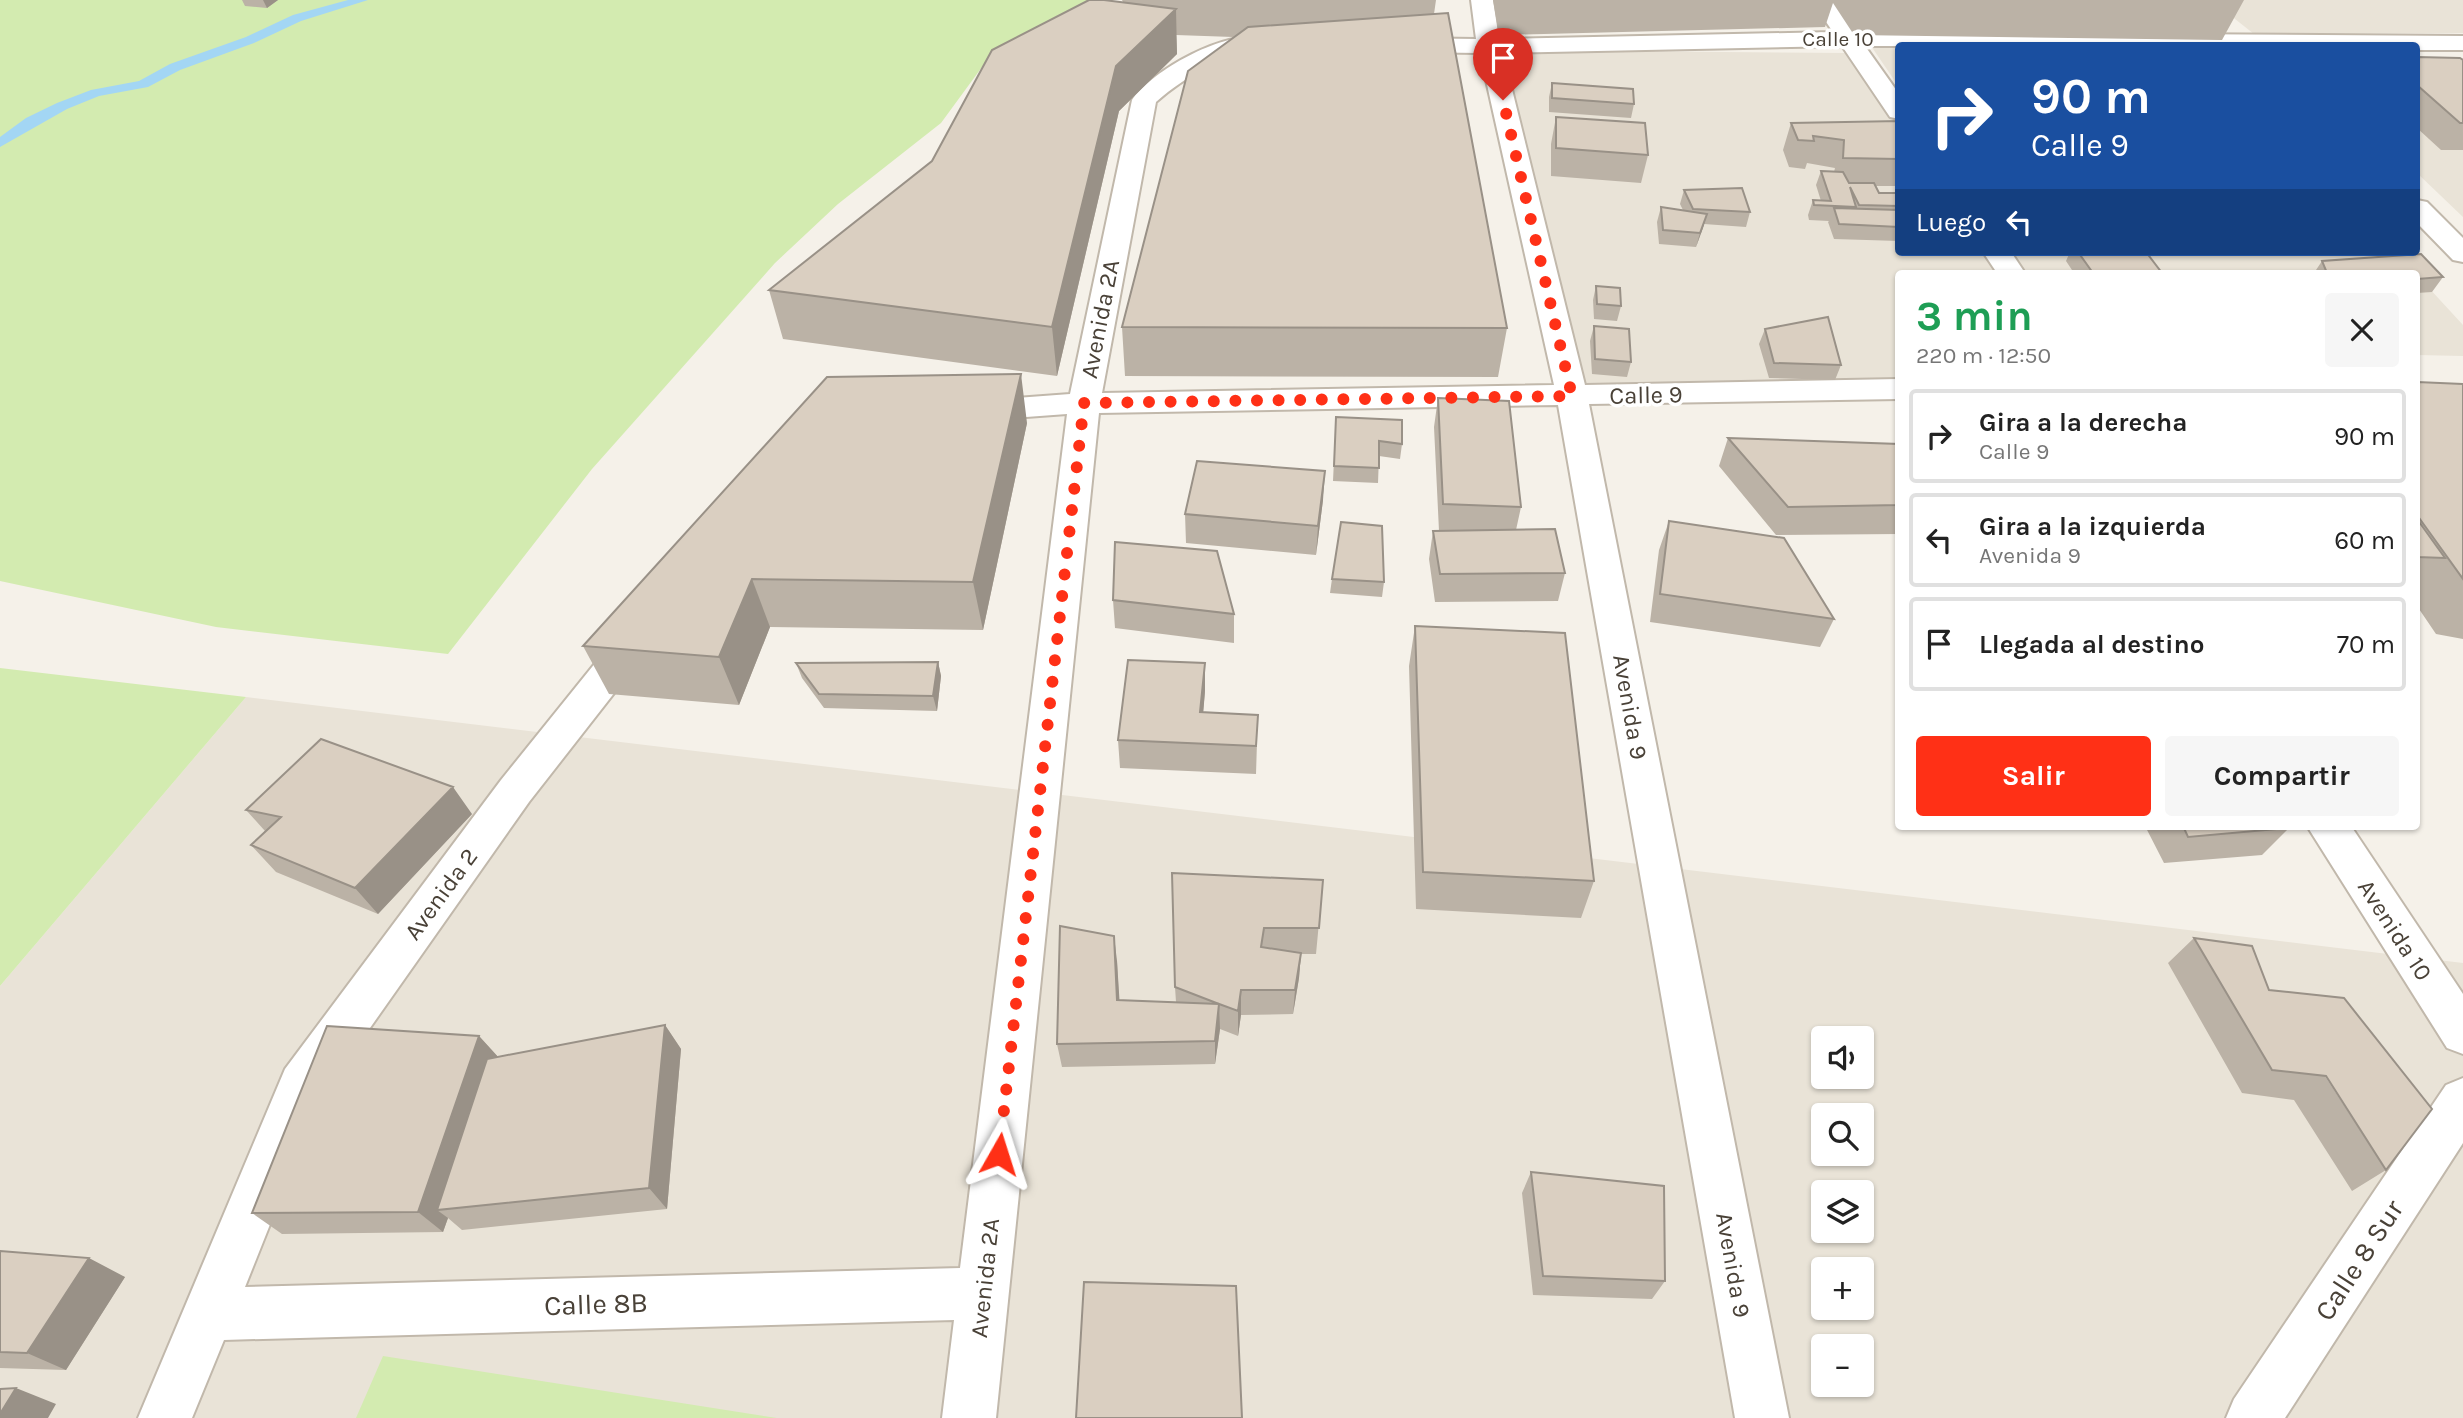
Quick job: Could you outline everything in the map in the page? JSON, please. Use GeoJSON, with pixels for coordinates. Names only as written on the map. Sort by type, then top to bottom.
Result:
{"type":"FeatureCollection","features":[{"type":"Feature","properties":{"kind":"street","name":"Avenida 9"},"geometry":{"type":"LineString","coordinates":[[1482,0],[1572,396],[1762,1418]]}},
{"type":"Feature","properties":{"kind":"street"},"geometry":{"type":"LineString","coordinates":[[1822,0],[1895,106]]}},
{"type":"Feature","properties":{"kind":"street"},"geometry":{"type":"LineString","coordinates":[[2224,17],[2249,42]]}},
{"type":"Feature","properties":{"kind":"street","name":"Calle 10"},"geometry":{"type":"LineString","coordinates":[[1384,44],[1491,46],[1848,39],[2090,42]]}},
{"type":"Feature","properties":{"kind":"street","name":"Avenida 2A"},"geometry":{"type":"LineString","coordinates":[[969,1418],[1084,403],[1144,100],[1180,68],[1245,45],[1287,42]]}},
{"type":"Feature","properties":{"kind":"street","name":"Calle 10"},"geometry":{"type":"LineString","coordinates":[[2420,44],[2463,44]]}},
{"type":"Feature","properties":{"kind":"street"},"geometry":{"type":"LineString","coordinates":[[2420,211],[2463,254]]}},
{"type":"Feature","properties":{"kind":"street","name":"Calle 9"},"geometry":{"type":"LineString","coordinates":[[945,413],[1084,403],[1895,389]]}},
{"type":"Feature","properties":{"kind":"street","name":"Avenida 2"},"geometry":{"type":"LineString","coordinates":[[165,1418],[302,1085],[514,792],[661,607]]}},
{"type":"Feature","properties":{"kind":"street","name":"Avenida 10"},"geometry":{"type":"LineString","coordinates":[[2331,830],[2463,1033]]}},
{"type":"Feature","properties":{"kind":"street","name":"Calle 8 Sur"},"geometry":{"type":"LineString","coordinates":[[2253,1418],[2463,1101]]}},
{"type":"Feature","properties":{"kind":"street","name":"Calle 8B"},"geometry":{"type":"LineString","coordinates":[[208,1314],[983,1293]]}},
{"type":"Feature","properties":{"kind":"shaded area"},"geometry":{"type":"Polygon","coordinates":[[[2211,0],[2463,0],[2463,33],[2254,34],[2211,0]]]}},
{"type":"Feature","properties":{"kind":"shaded area"},"geometry":{"type":"Polygon","coordinates":[[[1869,43],[1895,46],[1895,81],[1869,43]]]}},
{"type":"Feature","properties":{"kind":"shaded area"},"geometry":{"type":"Polygon","coordinates":[[[1497,50],[1845,53],[1895,122],[1895,256],[1992,256],[2002,270],[1895,270],[1895,384],[1578,388],[1497,50]]]}},
{"type":"Feature","properties":{"kind":"shaded area"},"geometry":{"type":"Polygon","coordinates":[[[2420,62],[2463,63],[2463,217],[2420,176],[2420,62]]]}},
{"type":"Feature","properties":{"kind":"shaded area"},"geometry":{"type":"Polygon","coordinates":[[[2013,256],[2399,256],[2411,270],[2022,270],[2013,256]]]}},
{"type":"Feature","properties":{"kind":"shaded area"},"geometry":{"type":"Polygon","coordinates":[[[2420,278],[2463,325],[2463,356],[2420,355],[2420,278]]]}},
{"type":"Feature","properties":{"kind":"shaded area"},"geometry":{"type":"Polygon","coordinates":[[[246,697],[2463,963],[2463,1418],[0,1418],[0,986],[246,697]]]}},
{"type":"Feature","properties":{"kind":"green space"},"geometry":{"type":"Polygon","coordinates":[[[0,0],[1113,0],[1057,16],[993,52],[941,123],[838,204],[775,263],[592,469],[448,654],[216,627],[0,581],[0,0]]]}},
{"type":"Feature","properties":{"kind":"green space"},"geometry":{"type":"Polygon","coordinates":[[[0,668],[246,697],[0,986],[0,668]]]}},
{"type":"Feature","properties":{"kind":"green space"},"geometry":{"type":"Polygon","coordinates":[[[383,1356],[777,1418],[356,1418],[383,1356]]]}},
{"type":"Feature","properties":{"kind":"building"},"geometry":{"type":"Polygon","coordinates":[[[1089,0],[1176,9],[1116,66],[1052,327],[769,290],[932,161],[992,50],[1089,0]]]}},
{"type":"Feature","properties":{"kind":"building"},"geometry":{"type":"Polygon","coordinates":[[[1448,13],[1507,328],[1122,327],[1188,71],[1248,27],[1448,13]]]}},
{"type":"Feature","properties":{"kind":"building"},"geometry":{"type":"Polygon","coordinates":[[[2420,57],[2463,60],[2463,123],[2420,88],[2420,57]]]}},
{"type":"Feature","properties":{"kind":"building"},"geometry":{"type":"Polygon","coordinates":[[[1552,83],[1633,89],[1634,104],[1552,98],[1552,83]]]}},
{"type":"Feature","properties":{"kind":"building"},"geometry":{"type":"Polygon","coordinates":[[[1556,117],[1645,123],[1648,155],[1556,148],[1556,117]]]}},
{"type":"Feature","properties":{"kind":"building"},"geometry":{"type":"Polygon","coordinates":[[[1895,121],[1895,159],[1843,158],[1844,140],[1813,136],[1814,141],[1798,140],[1791,123],[1895,121]]]}},
{"type":"Feature","properties":{"kind":"building"},"geometry":{"type":"Polygon","coordinates":[[[1821,171],[1843,172],[1849,183],[1874,183],[1879,193],[1895,193],[1895,206],[1859,205],[1850,187],[1856,207],[1814,205],[1813,200],[1831,201],[1821,171]]]}},
{"type":"Feature","properties":{"kind":"building"},"geometry":{"type":"Polygon","coordinates":[[[1742,188],[1750,212],[1693,209],[1684,190],[1742,188]]]}},
{"type":"Feature","properties":{"kind":"building"},"geometry":{"type":"Polygon","coordinates":[[[1661,207],[1707,214],[1700,233],[1663,230],[1661,207]]]}},
{"type":"Feature","properties":{"kind":"building"},"geometry":{"type":"Polygon","coordinates":[[[1834,208],[1895,210],[1895,227],[1839,224],[1834,208]]]}},
{"type":"Feature","properties":{"kind":"building"},"geometry":{"type":"Polygon","coordinates":[[[2081,256],[2149,256],[2160,270],[2091,270],[2081,256]]]}},
{"type":"Feature","properties":{"kind":"building"},"geometry":{"type":"Polygon","coordinates":[[[2420,256],[2443,277],[2420,279],[2420,270],[2326,270],[2322,261],[2420,256]]]}},
{"type":"Feature","properties":{"kind":"building"},"geometry":{"type":"Polygon","coordinates":[[[1596,286],[1620,288],[1621,306],[1597,304],[1596,286]]]}},
{"type":"Feature","properties":{"kind":"building"},"geometry":{"type":"Polygon","coordinates":[[[1828,317],[1841,365],[1774,363],[1765,329],[1828,317]]]}},
{"type":"Feature","properties":{"kind":"building"},"geometry":{"type":"Polygon","coordinates":[[[1594,326],[1629,329],[1631,362],[1595,359],[1594,326]]]}},
{"type":"Feature","properties":{"kind":"building"},"geometry":{"type":"Polygon","coordinates":[[[1021,374],[973,582],[752,579],[719,657],[583,646],[827,377],[1021,374]]]}},
{"type":"Feature","properties":{"kind":"building"},"geometry":{"type":"Polygon","coordinates":[[[2420,382],[2463,384],[2463,579],[2420,519],[2420,382]]]}},
{"type":"Feature","properties":{"kind":"building"},"geometry":{"type":"Polygon","coordinates":[[[1438,398],[1509,401],[1521,507],[1443,504],[1438,398]]]}},
{"type":"Feature","properties":{"kind":"building"},"geometry":{"type":"Polygon","coordinates":[[[1336,417],[1402,420],[1402,444],[1379,441],[1379,468],[1334,466],[1336,417]]]}},
{"type":"Feature","properties":{"kind":"building"},"geometry":{"type":"Polygon","coordinates":[[[1728,438],[1895,444],[1895,505],[1788,507],[1728,438]]]}},
{"type":"Feature","properties":{"kind":"building"},"geometry":{"type":"Polygon","coordinates":[[[1197,461],[1325,471],[1318,526],[1185,514],[1197,461]]]}},
{"type":"Feature","properties":{"kind":"building"},"geometry":{"type":"Polygon","coordinates":[[[1669,521],[1784,538],[1834,619],[1660,594],[1669,521]]]}},
{"type":"Feature","properties":{"kind":"building"},"geometry":{"type":"Polygon","coordinates":[[[1341,522],[1382,526],[1384,582],[1332,579],[1341,522]]]}},
{"type":"Feature","properties":{"kind":"building"},"geometry":{"type":"Polygon","coordinates":[[[2420,523],[2445,558],[2420,557],[2420,523]]]}},
{"type":"Feature","properties":{"kind":"building"},"geometry":{"type":"Polygon","coordinates":[[[1555,529],[1565,573],[1440,574],[1433,531],[1555,529]]]}},
{"type":"Feature","properties":{"kind":"building"},"geometry":{"type":"Polygon","coordinates":[[[1115,542],[1217,551],[1234,614],[1113,600],[1115,542]]]}},
{"type":"Feature","properties":{"kind":"building"},"geometry":{"type":"Polygon","coordinates":[[[1415,626],[1565,633],[1594,881],[1423,872],[1415,626]]]}},
{"type":"Feature","properties":{"kind":"building"},"geometry":{"type":"Polygon","coordinates":[[[1128,660],[1205,663],[1200,712],[1258,715],[1256,746],[1118,740],[1128,660]]]}},
{"type":"Feature","properties":{"kind":"building"},"geometry":{"type":"Polygon","coordinates":[[[938,662],[933,696],[819,694],[796,663],[938,662]]]}},
{"type":"Feature","properties":{"kind":"building"},"geometry":{"type":"Polygon","coordinates":[[[321,739],[453,787],[355,888],[251,845],[281,817],[246,810],[321,739]]]}},
{"type":"Feature","properties":{"kind":"building"},"geometry":{"type":"Polygon","coordinates":[[[2185,830],[2267,830],[2188,837],[2185,830]]]}},
{"type":"Feature","properties":{"kind":"building"},"geometry":{"type":"Polygon","coordinates":[[[1172,873],[1323,880],[1319,928],[1264,928],[1261,947],[1301,953],[1295,990],[1241,990],[1238,1011],[1175,987],[1172,873]]]}},
{"type":"Feature","properties":{"kind":"building"},"geometry":{"type":"Polygon","coordinates":[[[1060,926],[1114,936],[1117,1000],[1219,1004],[1215,1041],[1057,1044],[1060,926]]]}},
{"type":"Feature","properties":{"kind":"building"},"geometry":{"type":"Polygon","coordinates":[[[2194,938],[2252,946],[2269,990],[2344,998],[2432,1109],[2386,1170],[2326,1076],[2272,1070],[2194,938]]]}},
{"type":"Feature","properties":{"kind":"building"},"geometry":{"type":"Polygon","coordinates":[[[665,1025],[649,1188],[437,1210],[487,1059],[665,1025]]]}},
{"type":"Feature","properties":{"kind":"building"},"geometry":{"type":"Polygon","coordinates":[[[327,1026],[479,1036],[418,1212],[252,1213],[327,1026]]]}},
{"type":"Feature","properties":{"kind":"building"},"geometry":{"type":"Polygon","coordinates":[[[1531,1172],[1664,1186],[1665,1281],[1543,1276],[1531,1172]]]}},
{"type":"Feature","properties":{"kind":"building"},"geometry":{"type":"Polygon","coordinates":[[[0,1251],[89,1258],[27,1353],[0,1352],[0,1251]]]}},
{"type":"Feature","properties":{"kind":"building"},"geometry":{"type":"Polygon","coordinates":[[[1084,1282],[1236,1286],[1242,1418],[1076,1418],[1084,1282]]]}},
{"type":"Feature","properties":{"kind":"building"},"geometry":{"type":"Polygon","coordinates":[[[16,1388],[0,1414],[0,1389],[16,1388]]]}},
{"type":"Feature","properties":{"kind":"waterway"},"geometry":{"type":"LineString","coordinates":[[0,143],[31,121],[62,106],[96,93],[143,84],[175,67],[250,40],[297,18],[362,0]]}},
{"type":"Feature","properties":{"kind":"route"},"geometry":{"type":"LineString","coordinates":[[999,1154],[1084,403],[1572,396],[1503,100]]}}]}
